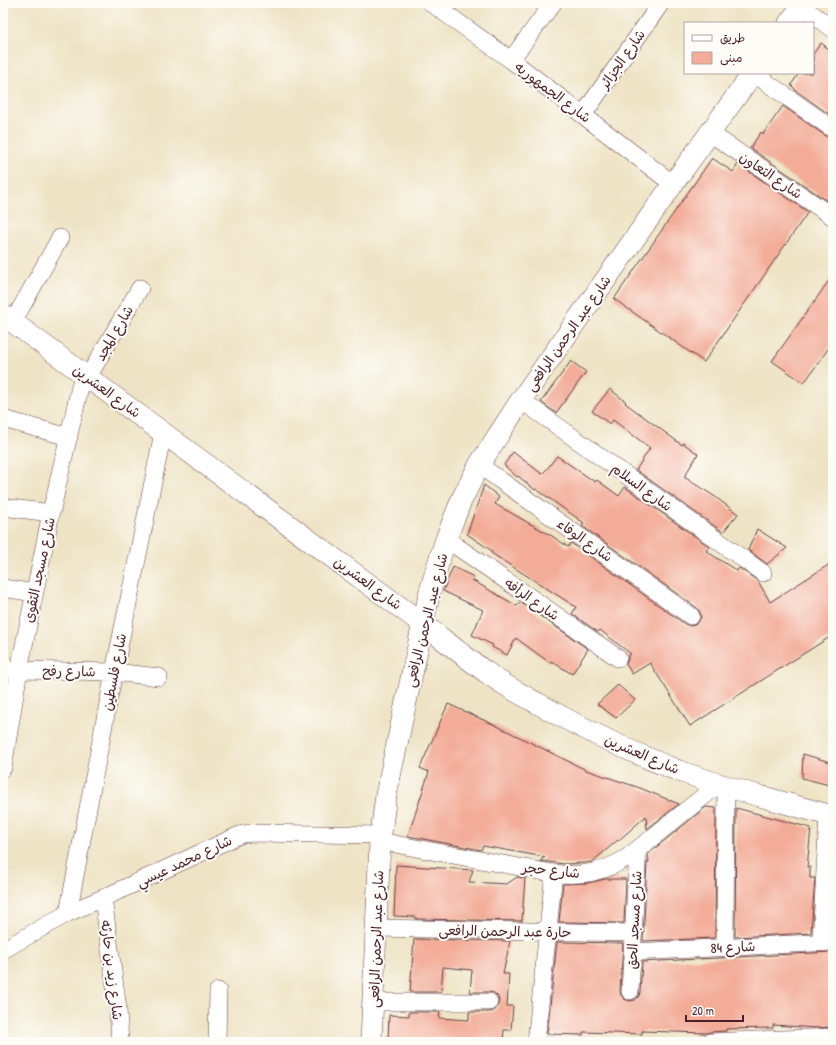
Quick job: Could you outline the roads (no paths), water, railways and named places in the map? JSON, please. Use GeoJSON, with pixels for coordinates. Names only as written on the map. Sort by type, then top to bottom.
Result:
{"type":"FeatureCollection","features":[{"type":"Feature","properties":{"kind":"street"},"geometry":{"type":"LineString","coordinates":[[511,60],[553,3]]}},
{"type":"Feature","properties":{"kind":"street","name":"شارع الجزائر"},"geometry":{"type":"LineString","coordinates":[[583,115],[661,3]]}},
{"type":"Feature","properties":{"kind":"street","name":"شارع الجمهوريه"},"geometry":{"type":"LineString","coordinates":[[440,5],[673,184]]}},
{"type":"Feature","properties":{"kind":"street"},"geometry":{"type":"LineString","coordinates":[[790,22],[803,5],[833,29]]}},
{"type":"Feature","properties":{"kind":"street","name":"شارع عبد الرحمن الرافعى"},"geometry":{"type":"LineString","coordinates":[[371,1042],[380,838],[386,795],[429,595],[446,539],[461,501],[479,465],[521,400],[752,74]]}},
{"type":"Feature","properties":{"kind":"street"},"geometry":{"type":"LineString","coordinates":[[754,74],[833,129]]}},
{"type":"Feature","properties":{"kind":"street","name":"شارع التعاون"},"geometry":{"type":"LineString","coordinates":[[710,133],[833,217]]}},
{"type":"Feature","properties":{"kind":"street"},"geometry":{"type":"LineString","coordinates":[[8,318],[60,238]]}},
{"type":"Feature","properties":{"kind":"street","name":"شارع المجد"},"geometry":{"type":"LineString","coordinates":[[86,376],[140,288]]}},
{"type":"Feature","properties":{"kind":"street","name":"شارع العشرين"},"geometry":{"type":"LineString","coordinates":[[8,318],[423,624],[487,673],[523,695],[561,717],[600,736],[679,770],[722,785],[831,816]]}},
{"type":"Feature","properties":{"kind":"street","name":"شارع مسجد التقوى"},"geometry":{"type":"LineString","coordinates":[[3,764],[11,669],[35,593],[51,513],[69,437],[86,376]]}},
{"type":"Feature","properties":{"kind":"street","name":"شارع السلام"},"geometry":{"type":"LineString","coordinates":[[521,400],[763,573]]}},
{"type":"Feature","properties":{"kind":"street"},"geometry":{"type":"LineString","coordinates":[[3,419],[69,437]]}},
{"type":"Feature","properties":{"kind":"street","name":"شارع فلسطين"},"geometry":{"type":"LineString","coordinates":[[68,913],[114,672],[163,433]]}},
{"type":"Feature","properties":{"kind":"street","name":"شارع الوفاء"},"geometry":{"type":"LineString","coordinates":[[479,465],[691,616]]}},
{"type":"Feature","properties":{"kind":"street"},"geometry":{"type":"LineString","coordinates":[[3,507],[51,513]]}},
{"type":"Feature","properties":{"kind":"street","name":"شارع الرأفه"},"geometry":{"type":"LineString","coordinates":[[446,539],[618,658]]}},
{"type":"Feature","properties":{"kind":"street"},"geometry":{"type":"LineString","coordinates":[[3,588],[35,593]]}},
{"type":"Feature","properties":{"kind":"street","name":"شارع رفح"},"geometry":{"type":"LineString","coordinates":[[11,669],[114,672],[159,677]]}},
{"type":"Feature","properties":{"kind":"street"},"geometry":{"type":"LineString","coordinates":[[722,785],[725,948]]}},
{"type":"Feature","properties":{"kind":"street","name":"شارع حجر"},"geometry":{"type":"LineString","coordinates":[[380,838],[443,854],[554,873],[593,873],[617,864],[722,785]]}},
{"type":"Feature","properties":{"kind":"street"},"geometry":{"type":"LineString","coordinates":[[827,942],[831,816]]}},
{"type":"Feature","properties":{"kind":"street","name":"شارع محمد عيسي"},"geometry":{"type":"LineString","coordinates":[[3,950],[68,913],[243,834],[252,833],[380,838]]}},
{"type":"Feature","properties":{"kind":"street","name":"شارع مسجد الحق"},"geometry":{"type":"LineString","coordinates":[[630,991],[638,849]]}},
{"type":"Feature","properties":{"kind":"street"},"geometry":{"type":"LineString","coordinates":[[536,1042],[554,873]]}},
{"type":"Feature","properties":{"kind":"street","name":"شارع زيد بن حارثه"},"geometry":{"type":"LineString","coordinates":[[103,898],[118,1009],[120,1042]]}},
{"type":"Feature","properties":{"kind":"street","name":"حارة عبد الرحمن الرافعى"},"geometry":{"type":"LineString","coordinates":[[376,928],[634,934]]}},
{"type":"Feature","properties":{"kind":"street","name":"شارع 84"},"geometry":{"type":"LineString","coordinates":[[632,952],[827,942]]}},
{"type":"Feature","properties":{"kind":"street"},"geometry":{"type":"LineString","coordinates":[[217,1042],[218,991]]}},
{"type":"Feature","properties":{"kind":"street"},"geometry":{"type":"LineString","coordinates":[[373,1002],[489,1002]]}},
{"type":"Feature","properties":{"kind":"street"},"geometry":{"type":"LineString","coordinates":[[710,1042],[805,1040],[833,1037]]}}]}
